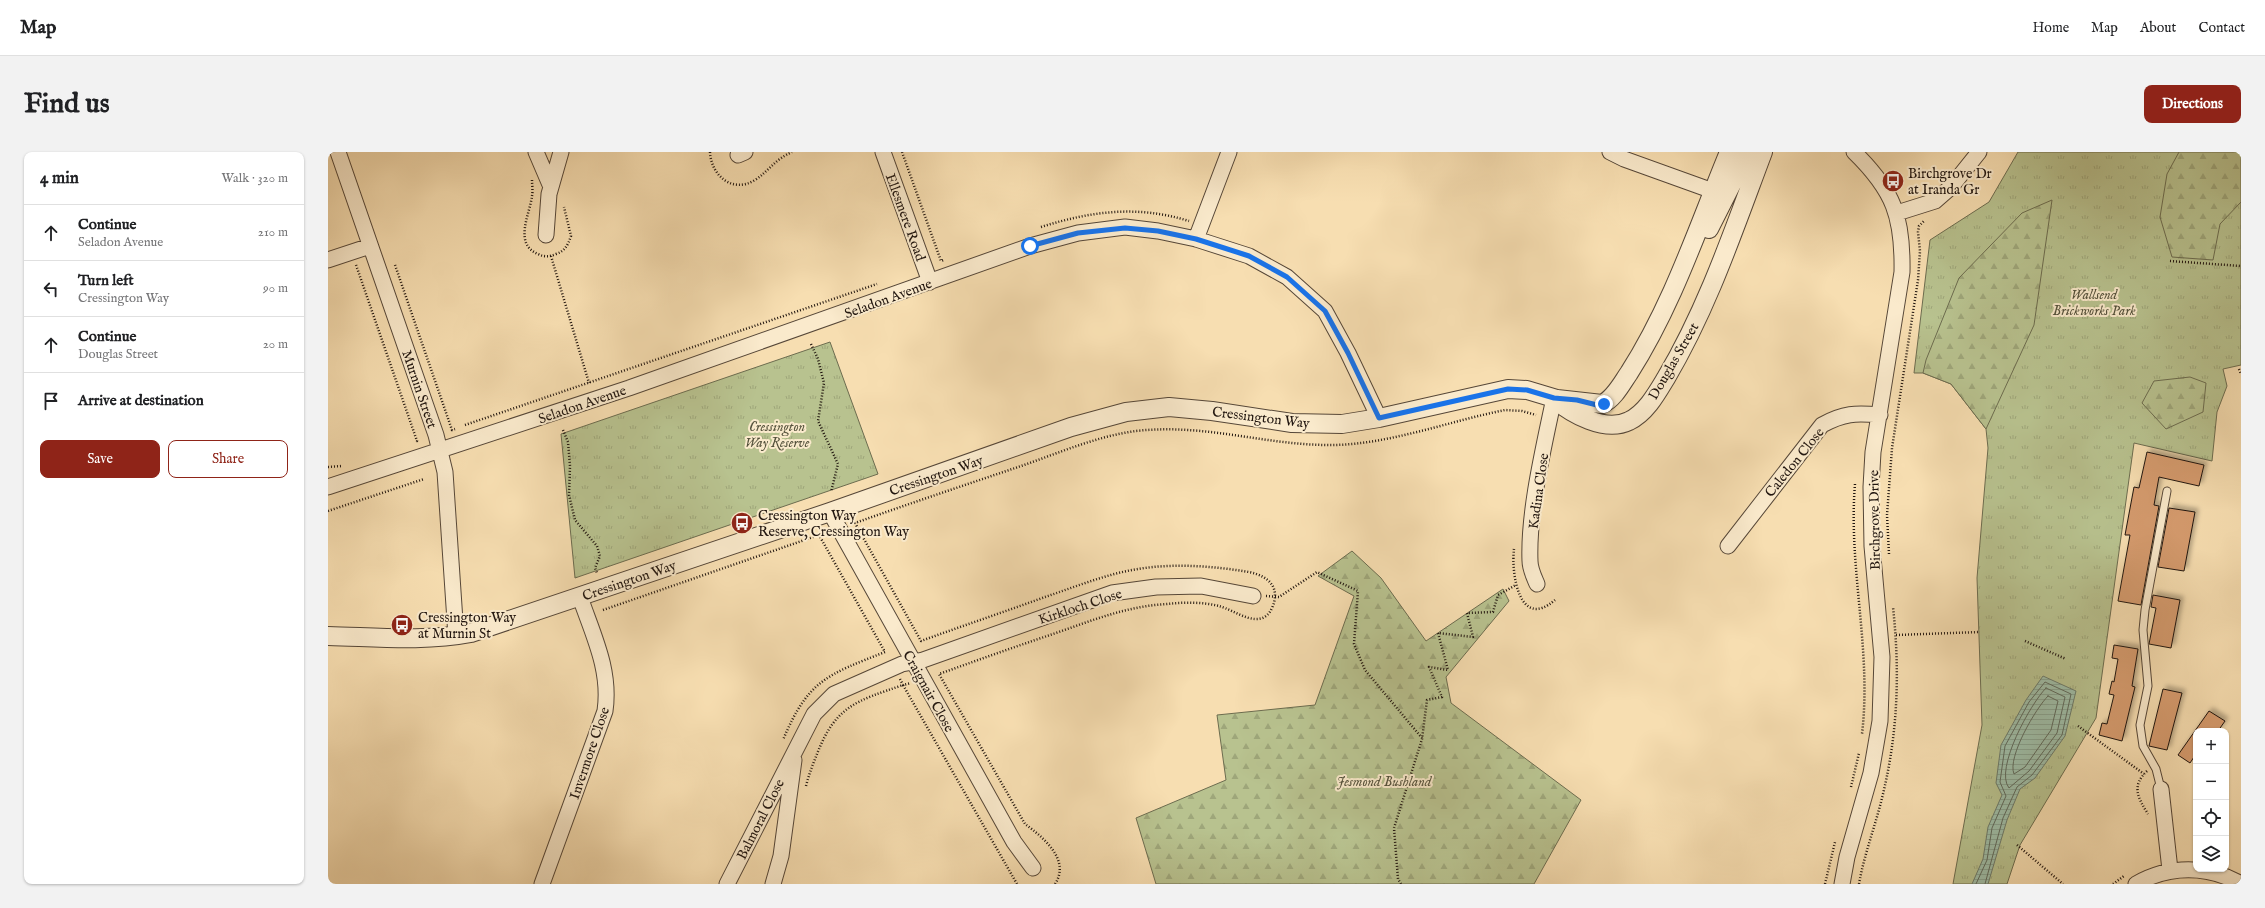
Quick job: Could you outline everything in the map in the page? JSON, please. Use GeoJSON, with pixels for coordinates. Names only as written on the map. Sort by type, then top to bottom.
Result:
{"type":"FeatureCollection","features":[{"type":"Feature","properties":{"kind":"street","name":"Murnin Street"},"geometry":{"type":"LineString","coordinates":[[338,152],[436,435],[440,451],[445,472],[456,636]]}},
{"type":"Feature","properties":{"kind":"street"},"geometry":{"type":"LineString","coordinates":[[536,152],[551,187]]}},
{"type":"Feature","properties":{"kind":"street"},"geometry":{"type":"LineString","coordinates":[[546,235],[551,187],[561,152]]}},
{"type":"Feature","properties":{"kind":"street","name":"Ellesmere Road"},"geometry":{"type":"LineString","coordinates":[[883,152],[930,282]]}},
{"type":"Feature","properties":{"kind":"street"},"geometry":{"type":"LineString","coordinates":[[1196,239],[1229,152]]}},
{"type":"Feature","properties":{"kind":"street"},"geometry":{"type":"LineString","coordinates":[[1610,152],[1624,160],[1713,191]]}},
{"type":"Feature","properties":{"kind":"street"},"geometry":{"type":"LineString","coordinates":[[1674,289],[1729,152]]}},
{"type":"Feature","properties":{"kind":"street"},"geometry":{"type":"LineString","coordinates":[[1554,398],[1577,400],[1597,405],[1608,401],[1641,353],[1674,289],[1710,227],[1748,152]]}},
{"type":"Feature","properties":{"kind":"street","name":"Douglas Street"},"geometry":{"type":"LineString","coordinates":[[1554,398],[1576,413],[1610,425],[1629,421],[1651,401],[1679,356],[1705,303],[1763,152]]}},
{"type":"Feature","properties":{"kind":"street","name":"Birchgrove Drive"},"geometry":{"type":"LineString","coordinates":[[1846,152],[1864,163]]}},
{"type":"Feature","properties":{"kind":"street","name":"Birchgrove Drive"},"geometry":{"type":"LineString","coordinates":[[1842,884],[1874,760],[1883,690],[1882,657],[1871,516],[1874,452],[1902,272],[1903,246],[1897,213],[1887,191],[1854,152]]}},
{"type":"Feature","properties":{"kind":"street"},"geometry":{"type":"LineString","coordinates":[[1897,213],[1934,201],[1952,187],[1979,152]]}},
{"type":"Feature","properties":{"kind":"street","name":"Seladon Avenue"},"geometry":{"type":"LineString","coordinates":[[328,486],[440,451],[792,332],[1030,246],[1078,233],[1125,228],[1158,231],[1196,239],[1249,256],[1287,277],[1325,311],[1348,353],[1379,418]]}},
{"type":"Feature","properties":{"kind":"street"},"geometry":{"type":"LineString","coordinates":[[328,260],[370,246]]}},
{"type":"Feature","properties":{"kind":"street","name":"Cressington Way"},"geometry":{"type":"LineString","coordinates":[[328,636],[411,638],[456,636],[486,629],[830,512],[1071,427],[1126,412],[1169,407],[1309,424],[1342,424],[1379,418],[1508,389],[1527,390],[1554,398]]}},
{"type":"Feature","properties":{"kind":"street","name":"Kadina Close"},"geometry":{"type":"LineString","coordinates":[[1537,584],[1530,563],[1534,503],[1554,398]]}},
{"type":"Feature","properties":{"kind":"street","name":"Caledon Close"},"geometry":{"type":"LineString","coordinates":[[1728,546],[1822,425],[1851,413],[1880,415]]}},
{"type":"Feature","properties":{"kind":"street","name":"Craignair Close"},"geometry":{"type":"LineString","coordinates":[[830,512],[1014,842],[1033,868]]}},
{"type":"Feature","properties":{"kind":"street","name":"Kirkloch Close"},"geometry":{"type":"LineString","coordinates":[[913,662],[924,660],[1112,593],[1156,587],[1201,586],[1253,596]]}},
{"type":"Feature","properties":{"kind":"street","name":"Invermore Close"},"geometry":{"type":"LineString","coordinates":[[542,884],[605,711],[607,686],[605,672],[580,597]]}},
{"type":"Feature","properties":{"kind":"street","name":"Balmoral Close"},"geometry":{"type":"LineString","coordinates":[[727,884],[814,714],[834,694],[902,664],[913,662]]}},
{"type":"Feature","properties":{"kind":"street","name":"Balmoral Close"},"geometry":{"type":"LineString","coordinates":[[773,884],[781,856],[794,755]]}},
{"type":"Feature","properties":{"kind":"street"},"geometry":{"type":"LineString","coordinates":[[2161,789],[2170,870]]}},
{"type":"Feature","properties":{"kind":"street"},"geometry":{"type":"LineString","coordinates":[[2132,879],[2170,870],[2189,869],[2226,876],[2241,884]]}},
{"type":"Feature","properties":{"kind":"lane"},"geometry":{"type":"LineString","coordinates":[[2161,789],[2154,766],[2143,746],[2140,725],[2148,686],[2143,630],[2145,610],[2167,491]]}},
{"type":"Feature","properties":{"kind":"path"},"geometry":{"type":"LineString","coordinates":[[710,152],[714,170],[723,180],[740,184],[755,179],[777,159],[792,152]]}},
{"type":"Feature","properties":{"kind":"path"},"geometry":{"type":"LineString","coordinates":[[902,152],[941,261],[948,258]]}},
{"type":"Feature","properties":{"kind":"path"},"geometry":{"type":"LineString","coordinates":[[530,175],[532,196],[524,236],[528,246],[534,253],[544,256],[551,256],[564,251],[571,236],[564,204]]}},
{"type":"Feature","properties":{"kind":"path"},"geometry":{"type":"LineString","coordinates":[[1038,228],[1075,216],[1124,211],[1170,215],[1190,221]]}},
{"type":"Feature","properties":{"kind":"path"},"geometry":{"type":"LineString","coordinates":[[1889,557],[1887,516],[1889,470],[1918,280],[1920,251],[1918,232],[1919,226],[1925,220],[1923,216]]}},
{"type":"Feature","properties":{"kind":"path"},"geometry":{"type":"LineString","coordinates":[[551,256],[589,383]]}},
{"type":"Feature","properties":{"kind":"path"},"geometry":{"type":"LineString","coordinates":[[2170,261],[2241,266]]}},
{"type":"Feature","properties":{"kind":"path"},"geometry":{"type":"LineString","coordinates":[[356,264],[417,441]]}},
{"type":"Feature","properties":{"kind":"path"},"geometry":{"type":"LineString","coordinates":[[396,265],[452,430],[884,281]]}},
{"type":"Feature","properties":{"kind":"path"},"geometry":{"type":"LineString","coordinates":[[810,344],[818,359],[824,383],[818,421],[838,464],[832,492]]}},
{"type":"Feature","properties":{"kind":"path"},"geometry":{"type":"LineString","coordinates":[[2239,369],[2241,374]]}},
{"type":"Feature","properties":{"kind":"path"},"geometry":{"type":"LineString","coordinates":[[1055,884],[1060,872],[1058,858],[1048,844],[1024,824],[940,674],[1130,608],[1174,603],[1210,604],[1222,607],[1245,618],[1263,618],[1270,612],[1276,597],[1274,587],[1269,579],[1259,574],[1195,566],[1138,569],[1100,578],[921,641],[855,523],[1084,444],[1135,432],[1175,428],[1204,430],[1295,444],[1350,444],[1388,438],[1505,410],[1536,414]]}},
{"type":"Feature","properties":{"kind":"path"},"geometry":{"type":"LineString","coordinates":[[563,430],[568,442],[570,466],[569,495],[575,520],[597,546],[600,556],[595,568],[596,573]]}},
{"type":"Feature","properties":{"kind":"path"},"geometry":{"type":"LineString","coordinates":[[328,511],[424,479]]}},
{"type":"Feature","properties":{"kind":"path"},"geometry":{"type":"LineString","coordinates":[[1856,482],[1854,544],[1865,668],[1861,739]]}},
{"type":"Feature","properties":{"kind":"path"},"geometry":{"type":"LineString","coordinates":[[602,610],[819,535]]}},
{"type":"Feature","properties":{"kind":"path"},"geometry":{"type":"LineString","coordinates":[[1253,596],[1279,597],[1317,572],[1358,591],[1354,644],[1364,670],[1422,739]]}},
{"type":"Feature","properties":{"kind":"path"},"geometry":{"type":"LineString","coordinates":[[1401,884],[1398,878],[1394,828],[1422,739],[1427,700],[1442,697],[1429,667],[1448,670],[1438,633],[1473,637],[1467,613],[1493,612],[1498,595],[1516,585],[1523,602],[1532,607],[1541,608],[1549,606],[1555,600]]}},
{"type":"Feature","properties":{"kind":"path"},"geometry":{"type":"LineString","coordinates":[[1859,884],[1882,799],[1896,727],[1899,674],[1893,603]]}},
{"type":"Feature","properties":{"kind":"path"},"geometry":{"type":"LineString","coordinates":[[1896,635],[1980,632]]}},
{"type":"Feature","properties":{"kind":"path"},"geometry":{"type":"LineString","coordinates":[[2025,641],[2066,659]]}},
{"type":"Feature","properties":{"kind":"path"},"geometry":{"type":"LineString","coordinates":[[885,652],[890,651]]}},
{"type":"Feature","properties":{"kind":"path"},"geometry":{"type":"LineString","coordinates":[[900,678],[1017,884]]}},
{"type":"Feature","properties":{"kind":"path"},"geometry":{"type":"LineString","coordinates":[[806,790],[808,776],[829,725],[838,716],[863,699],[911,683]]}},
{"type":"Feature","properties":{"kind":"path"},"geometry":{"type":"LineString","coordinates":[[2078,726],[2144,774]]}},
{"type":"Feature","properties":{"kind":"path"},"geometry":{"type":"LineString","coordinates":[[1850,792],[1859,751]]}},
{"type":"Feature","properties":{"kind":"path"},"geometry":{"type":"LineString","coordinates":[[2150,816],[2138,798],[2137,790],[2138,782],[2144,774],[2154,766]]}},
{"type":"Feature","properties":{"kind":"path"},"geometry":{"type":"LineString","coordinates":[[1825,884],[1836,840]]}},
{"type":"Feature","properties":{"kind":"path"},"geometry":{"type":"LineString","coordinates":[[2017,845],[2063,884]]}},
{"type":"Feature","properties":{"kind":"path"},"geometry":{"type":"LineString","coordinates":[[2113,884],[2132,879]]}},
{"type":"Feature","properties":{"kind":"green space","name":"Wallsend Brickworks Park"},"geometry":{"type":"Polygon","coordinates":[[[2018,152],[2241,152],[2241,365],[2223,369],[2227,386],[2217,412],[2212,461],[2134,443],[2096,718],[2020,845],[2007,884],[1953,884],[1982,725],[1977,578],[1988,448],[1986,429],[1951,384],[1923,373],[1914,373],[1930,240],[1989,202],[2018,152]]]}},
{"type":"Feature","properties":{"kind":"green space"},"geometry":{"type":"Polygon","coordinates":[[[2179,152],[2241,152],[2241,202],[2220,224],[2213,260],[2172,257],[2160,217],[2167,174],[2179,152]]]}},
{"type":"Feature","properties":{"kind":"green space"},"geometry":{"type":"Polygon","coordinates":[[[2052,200],[2034,325],[1986,429],[1951,384],[1923,373],[1926,360],[1959,278],[2022,213],[2052,200]]]}},
{"type":"Feature","properties":{"kind":"green space","name":"Cressington Way Reserve"},"geometry":{"type":"Polygon","coordinates":[[[830,342],[878,474],[575,578],[561,434],[830,342]]]}},
{"type":"Feature","properties":{"kind":"green space"},"geometry":{"type":"Polygon","coordinates":[[[2190,377],[2206,383],[2203,412],[2166,429],[2142,403],[2154,381],[2190,377]]]}},
{"type":"Feature","properties":{"kind":"green space","name":"Jesmond Bushland"},"geometry":{"type":"Polygon","coordinates":[[[1352,551],[1381,578],[1426,641],[1503,589],[1509,601],[1446,677],[1451,703],[1581,800],[1534,884],[1156,884],[1136,818],[1226,780],[1217,715],[1315,705],[1354,596],[1318,576],[1352,551]]]}},
{"type":"Feature","properties":{"kind":"water"},"geometry":{"type":"Polygon","coordinates":[[[2043,676],[2076,691],[2065,736],[2035,778],[2020,789],[2007,820],[1988,884],[1972,884],[1983,859],[1988,827],[2002,795],[1996,783],[2001,745],[2026,700],[2043,676]]]}},
{"type":"Feature","properties":{"kind":"building"},"geometry":{"type":"Polygon","coordinates":[[[2147,452],[2204,465],[2199,486],[2159,477],[2154,505],[2159,506],[2141,605],[2118,601],[2130,535],[2125,535],[2134,487],[2139,488],[2147,452]]]}},
{"type":"Feature","properties":{"kind":"building"},"geometry":{"type":"Polygon","coordinates":[[[2169,508],[2195,512],[2184,571],[2158,567],[2169,508]]]}},
{"type":"Feature","properties":{"kind":"building"},"geometry":{"type":"Polygon","coordinates":[[[2153,595],[2180,600],[2171,648],[2149,644],[2156,608],[2151,607],[2153,595]]]}},
{"type":"Feature","properties":{"kind":"building"},"geometry":{"type":"Polygon","coordinates":[[[2114,645],[2138,649],[2132,686],[2135,687],[2122,741],[2099,735],[2102,723],[2107,724],[2114,695],[2109,694],[2112,681],[2114,682],[2118,659],[2112,658],[2114,645]]]}},
{"type":"Feature","properties":{"kind":"building"},"geometry":{"type":"Polygon","coordinates":[[[2163,689],[2182,693],[2167,750],[2149,746],[2163,689]]]}},
{"type":"Feature","properties":{"kind":"building"},"geometry":{"type":"Polygon","coordinates":[[[2209,711],[2225,721],[2220,728],[2197,728],[2209,711]]]}},
{"type":"Feature","properties":{"kind":"building"},"geometry":{"type":"Polygon","coordinates":[[[2193,734],[2193,758],[2190,763],[2178,755],[2193,734]]]}},
{"type":"Feature","properties":{"kind":"place","name":"Birchgrove Dr at Iranda Gr"},"geometry":{"type":"Point","coordinates":[1893,181]}},
{"type":"Feature","properties":{"kind":"place","name":"Cressington Way Reserve, Cressington Way"},"geometry":{"type":"Point","coordinates":[742,523]}},
{"type":"Feature","properties":{"kind":"place","name":"Cressington Way at Murnin St"},"geometry":{"type":"Point","coordinates":[402,625]}},
{"type":"Feature","properties":{"kind":"route"},"geometry":{"type":"LineString","coordinates":[[1030,246],[1078,233],[1125,228],[1158,231],[1196,239],[1249,256],[1287,277],[1325,311],[1348,353],[1379,418],[1489,392],[1508,389],[1527,390],[1554,398],[1577,400],[1597,405],[1604,404]]}}]}
